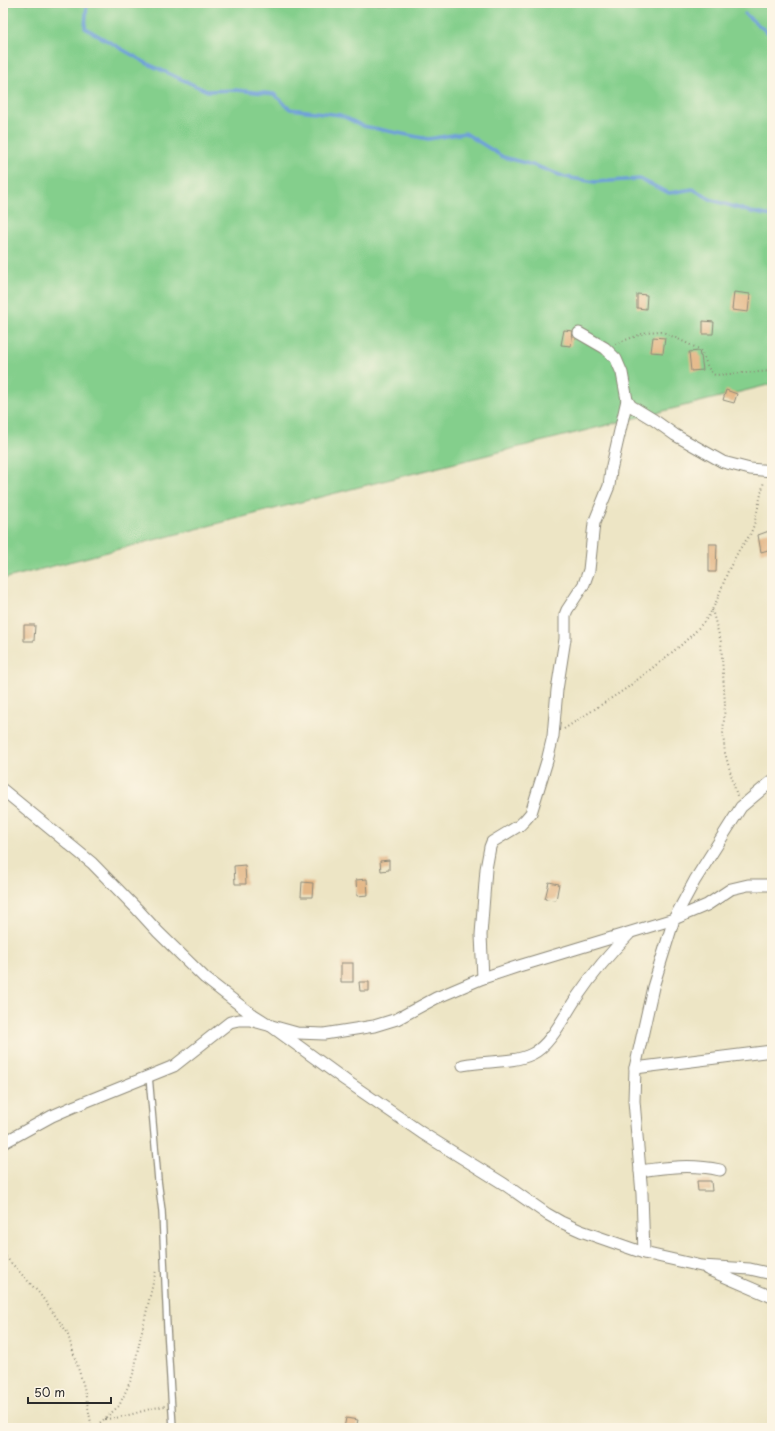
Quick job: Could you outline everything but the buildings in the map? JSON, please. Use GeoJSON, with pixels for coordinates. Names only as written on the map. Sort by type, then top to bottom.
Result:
{"type":"FeatureCollection","features":[{"type":"Feature","properties":{"kind":"street"},"geometry":{"type":"LineString","coordinates":[[578,332],[605,348],[616,359],[620,367],[627,400],[631,406],[654,420],[675,436],[723,462],[750,469],[770,471]]}},
{"type":"Feature","properties":{"kind":"street"},"geometry":{"type":"LineString","coordinates":[[483,978],[481,935],[486,869],[490,847],[492,842],[520,825],[531,813],[548,760],[553,736],[557,690],[565,639],[565,615],[584,584],[589,570],[594,523],[609,486],[611,470],[627,400]]}},
{"type":"Feature","properties":{"kind":"street"},"geometry":{"type":"LineString","coordinates":[[644,1253],[640,1171],[634,1101],[635,1068],[653,987],[674,918],[695,880],[741,807],[772,781]]}},
{"type":"Feature","properties":{"kind":"street"},"geometry":{"type":"LineString","coordinates":[[3,790],[92,863],[158,932],[205,978],[246,1010],[271,1026],[422,1134],[504,1184],[547,1214],[581,1231],[644,1253],[701,1266],[750,1269],[772,1274]]}},
{"type":"Feature","properties":{"kind":"street"},"geometry":{"type":"LineString","coordinates":[[3,1143],[52,1116],[174,1066],[230,1022],[250,1020],[297,1032],[324,1034],[374,1026],[397,1019],[436,998],[483,978],[674,918],[707,905],[731,889],[748,886],[772,886]]}},
{"type":"Feature","properties":{"kind":"street"},"geometry":{"type":"LineString","coordinates":[[463,1066],[480,1062],[520,1059],[534,1053],[546,1044],[577,996],[612,951],[630,933]]}},
{"type":"Feature","properties":{"kind":"street"},"geometry":{"type":"LineString","coordinates":[[635,1068],[772,1051]]}},
{"type":"Feature","properties":{"kind":"street"},"geometry":{"type":"LineString","coordinates":[[640,1171],[692,1166],[704,1166],[720,1170]]}},
{"type":"Feature","properties":{"kind":"street"},"geometry":{"type":"LineString","coordinates":[[701,1266],[772,1297]]}},
{"type":"Feature","properties":{"kind":"lane"},"geometry":{"type":"LineString","coordinates":[[149,1076],[162,1211],[173,1428]]}},
{"type":"Feature","properties":{"kind":"path"},"geometry":{"type":"LineString","coordinates":[[605,348],[647,332],[661,331],[698,349],[701,352],[711,373],[715,375],[772,370]]}},
{"type":"Feature","properties":{"kind":"path"},"geometry":{"type":"LineString","coordinates":[[553,736],[627,688],[680,646],[695,632],[712,610],[728,571],[739,550],[750,534],[770,471]]}},
{"type":"Feature","properties":{"kind":"path"},"geometry":{"type":"LineString","coordinates":[[712,610],[722,642],[725,704],[723,734],[725,753],[730,776],[741,807]]}},
{"type":"Feature","properties":{"kind":"path"},"geometry":{"type":"LineString","coordinates":[[3,1254],[39,1293],[67,1332],[84,1387],[93,1428],[118,1406],[130,1382],[135,1369],[137,1353],[157,1267]]}},
{"type":"Feature","properties":{"kind":"path"},"geometry":{"type":"LineString","coordinates":[[103,1419],[118,1418],[157,1407],[172,1406]]}},
{"type":"Feature","properties":{"kind":"green space"},"geometry":{"type":"Polygon","coordinates":[[[3,3],[772,3],[772,384],[363,486],[3,579],[3,3]]]}},
{"type":"Feature","properties":{"kind":"waterway"},"geometry":{"type":"LineString","coordinates":[[87,3],[85,28],[148,64],[207,91],[236,90],[274,94],[290,109],[340,115],[363,126],[428,139],[465,133],[503,157],[536,166],[565,177],[595,182],[640,179],[669,193],[693,189],[712,200],[751,212],[772,216]]}},
{"type":"Feature","properties":{"kind":"waterway"},"geometry":{"type":"LineString","coordinates":[[745,14],[772,36]]}}]}
